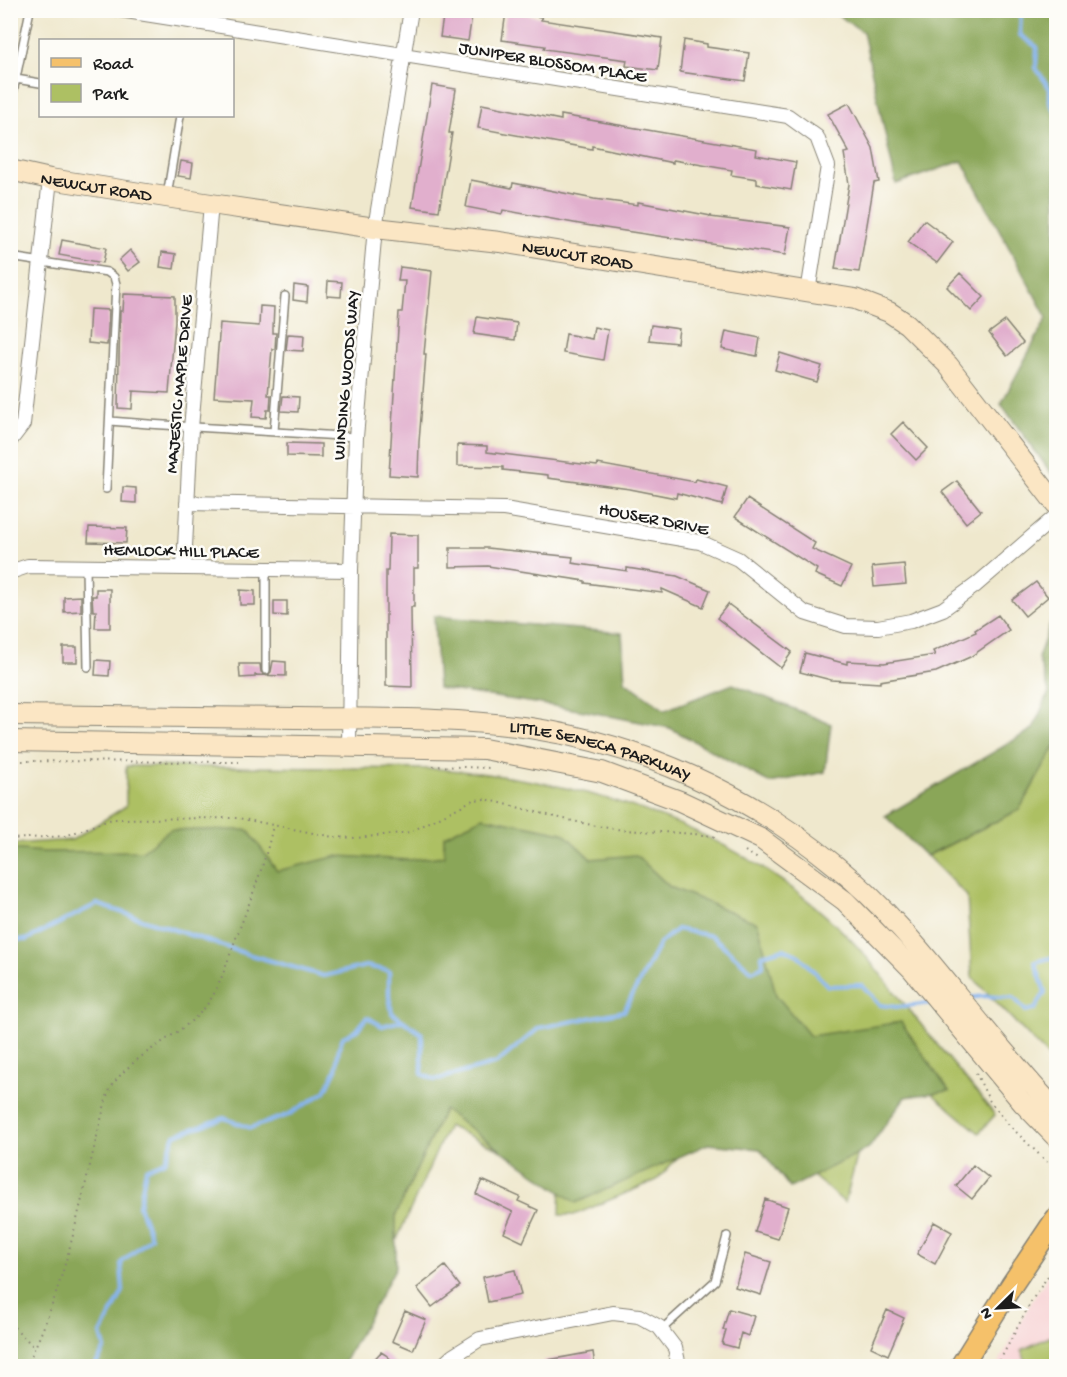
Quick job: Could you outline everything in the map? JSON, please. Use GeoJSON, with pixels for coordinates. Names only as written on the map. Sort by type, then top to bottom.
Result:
{"type":"FeatureCollection","features":[{"type":"Feature","properties":{"kind":"main road","name":"NEWCUT ROAD"},"geometry":{"type":"LineString","coordinates":[[10,170],[50,179],[211,204],[375,228],[500,242],[855,299],[889,312],[907,324],[948,366],[1056,504]]}},
{"type":"Feature","properties":{"kind":"main road","name":"LITTLE SENECA PARKWAY"},"geometry":{"type":"LineString","coordinates":[[10,715],[447,720],[530,729],[603,743],[674,768],[727,792],[780,824],[837,866],[873,899],[920,964],[970,1026],[1022,1102],[1056,1137]]}},
{"type":"Feature","properties":{"kind":"main road","name":"LITTLE SENECA PARKWAY"},"geometry":{"type":"LineString","coordinates":[[10,741],[484,749],[602,772],[680,801],[761,839],[845,901],[920,964]]}},
{"type":"Feature","properties":{"kind":"main road","name":"LITTLE SENECA PARKWAY"},"geometry":{"type":"LineString","coordinates":[[970,1026],[1056,1109]]}},
{"type":"Feature","properties":{"kind":"main road"},"geometry":{"type":"LineString","coordinates":[[961,1366],[1056,1219]]}},
{"type":"Feature","properties":{"kind":"street","name":"JUNIPER BLOSSOM PLACE"},"geometry":{"type":"LineString","coordinates":[[120,10],[788,116],[817,137],[828,166],[808,292]]}},
{"type":"Feature","properties":{"kind":"street","name":"WINDING WOODS WAY"},"geometry":{"type":"LineString","coordinates":[[349,746],[351,570],[356,437],[375,228],[411,10]]}},
{"type":"Feature","properties":{"kind":"street"},"geometry":{"type":"LineString","coordinates":[[10,441],[23,424],[50,179]]}},
{"type":"Feature","properties":{"kind":"street","name":"MAJESTIC MAPLE DRIVE"},"geometry":{"type":"LineString","coordinates":[[184,567],[191,428],[211,204]]}},
{"type":"Feature","properties":{"kind":"street","name":"HOUSER DRIVE"},"geometry":{"type":"LineString","coordinates":[[187,503],[504,509],[700,542],[738,559],[805,613],[846,626],[867,627],[911,621],[943,609],[976,585],[1056,516]]}},
{"type":"Feature","properties":{"kind":"street","name":"HEMLOCK HILL PLACE"},"geometry":{"type":"LineString","coordinates":[[10,572],[28,566],[351,570]]}},
{"type":"Feature","properties":{"kind":"street"},"geometry":{"type":"LineString","coordinates":[[442,1366],[480,1339],[614,1313],[639,1316],[661,1330],[675,1348],[680,1366]]}},
{"type":"Feature","properties":{"kind":"lane"},"geometry":{"type":"LineString","coordinates":[[10,107],[30,10]]}},
{"type":"Feature","properties":{"kind":"lane"},"geometry":{"type":"LineString","coordinates":[[16,79],[39,83]]}},
{"type":"Feature","properties":{"kind":"lane"},"geometry":{"type":"LineString","coordinates":[[166,197],[180,117]]}},
{"type":"Feature","properties":{"kind":"lane"},"geometry":{"type":"LineString","coordinates":[[10,257],[107,272],[114,277],[116,284],[106,489]]}},
{"type":"Feature","properties":{"kind":"lane"},"geometry":{"type":"LineString","coordinates":[[274,431],[285,296]]}},
{"type":"Feature","properties":{"kind":"lane"},"geometry":{"type":"LineString","coordinates":[[110,421],[356,437]]}},
{"type":"Feature","properties":{"kind":"lane"},"geometry":{"type":"LineString","coordinates":[[86,567],[88,667]]}},
{"type":"Feature","properties":{"kind":"lane"},"geometry":{"type":"LineString","coordinates":[[266,569],[266,670]]}},
{"type":"Feature","properties":{"kind":"lane"},"geometry":{"type":"LineString","coordinates":[[661,1330],[715,1281],[728,1236]]}},
{"type":"Feature","properties":{"kind":"path"},"geometry":{"type":"LineString","coordinates":[[10,761],[245,762]]}},
{"type":"Feature","properties":{"kind":"path"},"geometry":{"type":"LineString","coordinates":[[423,765],[492,768]]}},
{"type":"Feature","properties":{"kind":"path"},"geometry":{"type":"LineString","coordinates":[[10,839],[65,836],[112,819],[238,818],[333,837],[357,838],[410,832],[473,800],[485,800],[597,826],[696,834],[725,839],[704,830]]}},
{"type":"Feature","properties":{"kind":"path"},"geometry":{"type":"LineString","coordinates":[[26,1366],[47,1322],[63,1271],[108,1093],[114,1080],[147,1052],[197,1016],[208,1004],[228,959],[266,858],[273,824]]}},
{"type":"Feature","properties":{"kind":"path"},"geometry":{"type":"LineString","coordinates":[[972,1065],[989,1100],[1002,1117],[1056,1171]]}},
{"type":"Feature","properties":{"kind":"path"},"geometry":{"type":"LineString","coordinates":[[997,1366],[1032,1300],[1056,1264]]}},
{"type":"Feature","properties":{"kind":"path"},"geometry":{"type":"LineString","coordinates":[[10,1323],[35,1348]]}},
{"type":"Feature","properties":{"kind":"shaded area"},"geometry":{"type":"Polygon","coordinates":[[[1056,1264],[1056,1366],[997,1366],[1032,1300],[1056,1264]]]}},
{"type":"Feature","properties":{"kind":"green space"},"geometry":{"type":"Polygon","coordinates":[[[832,11],[1056,11],[1056,480],[1001,404],[1047,318],[962,161],[896,184],[863,32],[832,11]]]}},
{"type":"Feature","properties":{"kind":"green space"},"geometry":{"type":"Polygon","coordinates":[[[1056,607],[1056,745],[1019,810],[926,856],[885,816],[1033,729],[1049,692],[1038,658],[1056,607]]]}},
{"type":"Feature","properties":{"kind":"green space"},"geometry":{"type":"Polygon","coordinates":[[[434,616],[622,633],[625,681],[665,710],[733,684],[831,724],[825,772],[770,783],[670,728],[585,711],[438,688],[434,616]]]}},
{"type":"Feature","properties":{"kind":"green space"},"geometry":{"type":"Polygon","coordinates":[[[1056,745],[1056,1065],[972,977],[967,896],[927,856],[1019,810],[1056,745]]]}},
{"type":"Feature","properties":{"kind":"green space"},"geometry":{"type":"Polygon","coordinates":[[[126,766],[439,769],[496,775],[552,785],[607,799],[661,817],[713,840],[762,867],[808,900],[864,954],[995,1115],[979,1133],[888,1057],[860,1145],[845,1203],[764,1135],[698,1135],[657,1180],[574,1215],[560,1215],[561,1178],[448,1126],[340,1366],[11,1366],[11,844],[72,840],[126,806],[126,766]]]}},
{"type":"Feature","properties":{"kind":"green space"},"geometry":{"type":"Polygon","coordinates":[[[483,817],[563,833],[591,859],[636,855],[670,887],[758,923],[776,995],[810,1036],[901,1022],[949,1091],[905,1097],[869,1148],[790,1188],[760,1149],[708,1144],[576,1203],[444,1110],[396,1215],[396,1267],[342,1366],[11,1366],[11,849],[44,852],[142,851],[170,830],[248,830],[277,871],[338,856],[409,860],[444,856],[444,836],[483,817]]]}},
{"type":"Feature","properties":{"kind":"green space"},"geometry":{"type":"Polygon","coordinates":[[[1056,1334],[1056,1366],[1028,1366],[1021,1350],[1056,1334]]]}},
{"type":"Feature","properties":{"kind":"building"},"geometry":{"type":"Polygon","coordinates":[[[444,10],[473,10],[468,41],[440,37],[444,10]]]}},
{"type":"Feature","properties":{"kind":"building"},"geometry":{"type":"Polygon","coordinates":[[[506,12],[542,17],[541,20],[662,38],[658,70],[626,66],[627,60],[544,49],[545,46],[502,40],[506,12]]]}},
{"type":"Feature","properties":{"kind":"building"},"geometry":{"type":"Polygon","coordinates":[[[684,40],[707,44],[707,47],[749,53],[745,81],[680,72],[684,40]]]}},
{"type":"Feature","properties":{"kind":"building"},"geometry":{"type":"Polygon","coordinates":[[[432,85],[456,89],[449,133],[452,133],[439,211],[412,207],[432,85]]]}},
{"type":"Feature","properties":{"kind":"building"},"geometry":{"type":"Polygon","coordinates":[[[849,103],[873,148],[879,182],[874,183],[859,272],[835,269],[849,184],[844,153],[849,152],[828,114],[849,103]]]}},
{"type":"Feature","properties":{"kind":"building"},"geometry":{"type":"Polygon","coordinates":[[[482,104],[561,120],[561,115],[757,149],[756,155],[796,162],[791,190],[757,184],[757,179],[731,175],[732,170],[673,160],[673,163],[592,146],[592,149],[478,128],[482,104]]]}},
{"type":"Feature","properties":{"kind":"building"},"geometry":{"type":"Polygon","coordinates":[[[181,161],[193,163],[191,178],[178,176],[181,161]]]}},
{"type":"Feature","properties":{"kind":"building"},"geometry":{"type":"Polygon","coordinates":[[[471,180],[512,188],[513,183],[594,199],[638,205],[638,202],[710,217],[790,227],[785,255],[585,225],[503,210],[502,214],[466,207],[471,180]]]}},
{"type":"Feature","properties":{"kind":"building"},"geometry":{"type":"Polygon","coordinates":[[[924,220],[953,242],[937,263],[908,242],[924,220]]]}},
{"type":"Feature","properties":{"kind":"building"},"geometry":{"type":"Polygon","coordinates":[[[62,240],[106,248],[103,263],[59,255],[62,240]]]}},
{"type":"Feature","properties":{"kind":"building"},"geometry":{"type":"Polygon","coordinates":[[[130,250],[140,262],[128,271],[119,260],[130,250]]]}},
{"type":"Feature","properties":{"kind":"building"},"geometry":{"type":"Polygon","coordinates":[[[162,252],[176,254],[174,269],[160,267],[162,252]]]}},
{"type":"Feature","properties":{"kind":"building"},"geometry":{"type":"Polygon","coordinates":[[[400,267],[432,271],[424,354],[426,354],[418,477],[389,475],[399,312],[402,312],[405,281],[398,281],[400,267]]]}},
{"type":"Feature","properties":{"kind":"building"},"geometry":{"type":"Polygon","coordinates":[[[960,273],[984,297],[971,311],[947,287],[960,273]]]}},
{"type":"Feature","properties":{"kind":"building"},"geometry":{"type":"Polygon","coordinates":[[[328,281],[342,282],[341,297],[327,296],[328,281]]]}},
{"type":"Feature","properties":{"kind":"building"},"geometry":{"type":"Polygon","coordinates":[[[294,285],[308,287],[307,302],[293,300],[294,285]]]}},
{"type":"Feature","properties":{"kind":"building"},"geometry":{"type":"Polygon","coordinates":[[[124,294],[175,296],[169,393],[133,391],[132,409],[118,408],[120,311],[123,311],[124,294]]]}},
{"type":"Feature","properties":{"kind":"building"},"geometry":{"type":"Polygon","coordinates":[[[260,306],[274,307],[273,333],[276,333],[275,349],[272,349],[268,395],[271,395],[270,410],[267,410],[266,418],[252,417],[254,399],[214,397],[220,323],[259,326],[260,306]]]}},
{"type":"Feature","properties":{"kind":"building"},"geometry":{"type":"Polygon","coordinates":[[[90,309],[109,310],[107,345],[88,343],[90,309]]]}},
{"type":"Feature","properties":{"kind":"building"},"geometry":{"type":"Polygon","coordinates":[[[477,317],[517,323],[515,340],[474,334],[477,317]]]}},
{"type":"Feature","properties":{"kind":"building"},"geometry":{"type":"Polygon","coordinates":[[[1005,321],[1023,343],[1007,356],[989,333],[1005,321]]]}},
{"type":"Feature","properties":{"kind":"building"},"geometry":{"type":"Polygon","coordinates":[[[651,325],[679,329],[677,343],[649,340],[651,325]]]}},
{"type":"Feature","properties":{"kind":"building"},"geometry":{"type":"Polygon","coordinates":[[[594,327],[608,330],[603,360],[563,353],[566,334],[592,339],[594,327]]]}},
{"type":"Feature","properties":{"kind":"building"},"geometry":{"type":"Polygon","coordinates":[[[726,331],[760,338],[757,356],[722,349],[726,331]]]}},
{"type":"Feature","properties":{"kind":"building"},"geometry":{"type":"Polygon","coordinates":[[[288,334],[304,335],[303,351],[286,350],[288,334]]]}},
{"type":"Feature","properties":{"kind":"building"},"geometry":{"type":"Polygon","coordinates":[[[780,353],[822,366],[817,382],[775,370],[780,353]]]}},
{"type":"Feature","properties":{"kind":"building"},"geometry":{"type":"Polygon","coordinates":[[[283,396],[299,397],[298,412],[281,411],[283,396]]]}},
{"type":"Feature","properties":{"kind":"building"},"geometry":{"type":"Polygon","coordinates":[[[903,422],[928,448],[916,460],[891,434],[903,422]]]}},
{"type":"Feature","properties":{"kind":"building"},"geometry":{"type":"Polygon","coordinates":[[[287,443],[321,444],[321,457],[287,456],[287,443]]]}},
{"type":"Feature","properties":{"kind":"building"},"geometry":{"type":"Polygon","coordinates":[[[457,445],[487,446],[487,452],[597,466],[598,464],[695,482],[696,479],[727,487],[722,505],[677,493],[676,498],[548,478],[548,475],[503,470],[503,467],[457,466],[457,445]]]}},
{"type":"Feature","properties":{"kind":"building"},"geometry":{"type":"Polygon","coordinates":[[[957,481],[981,511],[966,523],[942,492],[957,481]]]}},
{"type":"Feature","properties":{"kind":"building"},"geometry":{"type":"Polygon","coordinates":[[[123,487],[136,488],[136,503],[122,502],[123,487]]]}},
{"type":"Feature","properties":{"kind":"building"},"geometry":{"type":"Polygon","coordinates":[[[747,499],[815,543],[812,549],[851,567],[842,586],[815,574],[817,569],[735,517],[747,499]]]}},
{"type":"Feature","properties":{"kind":"building"},"geometry":{"type":"Polygon","coordinates":[[[89,527],[127,528],[126,543],[88,542],[89,527]]]}},
{"type":"Feature","properties":{"kind":"building"},"geometry":{"type":"Polygon","coordinates":[[[389,534],[418,535],[418,568],[414,568],[414,607],[411,607],[412,687],[386,686],[386,571],[388,571],[389,534]]]}},
{"type":"Feature","properties":{"kind":"building"},"geometry":{"type":"Polygon","coordinates":[[[450,548],[487,548],[573,557],[572,563],[677,576],[710,590],[703,607],[662,589],[662,593],[585,583],[585,581],[488,566],[450,567],[450,548]]]}},
{"type":"Feature","properties":{"kind":"building"},"geometry":{"type":"Polygon","coordinates":[[[904,564],[906,584],[874,587],[872,567],[904,564]]]}},
{"type":"Feature","properties":{"kind":"building"},"geometry":{"type":"Polygon","coordinates":[[[1036,582],[1048,597],[1025,616],[1012,600],[1036,582]]]}},
{"type":"Feature","properties":{"kind":"building"},"geometry":{"type":"Polygon","coordinates":[[[96,589],[110,589],[110,628],[95,628],[96,611],[93,611],[92,596],[96,596],[96,589]]]}},
{"type":"Feature","properties":{"kind":"building"},"geometry":{"type":"Polygon","coordinates":[[[240,590],[255,591],[255,605],[240,605],[240,590]]]}},
{"type":"Feature","properties":{"kind":"building"},"geometry":{"type":"Polygon","coordinates":[[[81,596],[81,611],[64,612],[64,597],[81,596]]]}},
{"type":"Feature","properties":{"kind":"building"},"geometry":{"type":"Polygon","coordinates":[[[274,601],[287,601],[287,616],[274,615],[274,601]]]}},
{"type":"Feature","properties":{"kind":"building"},"geometry":{"type":"Polygon","coordinates":[[[728,604],[792,652],[781,668],[717,618],[728,604]]]}},
{"type":"Feature","properties":{"kind":"building"},"geometry":{"type":"Polygon","coordinates":[[[998,615],[1009,630],[970,657],[936,672],[880,681],[880,683],[831,680],[800,672],[805,653],[847,664],[847,661],[884,663],[935,655],[933,651],[976,632],[975,630],[998,615]]]}},
{"type":"Feature","properties":{"kind":"building"},"geometry":{"type":"Polygon","coordinates":[[[63,647],[77,647],[77,662],[63,662],[63,647]]]}},
{"type":"Feature","properties":{"kind":"building"},"geometry":{"type":"Polygon","coordinates":[[[96,660],[110,661],[109,676],[95,675],[96,660]]]}},
{"type":"Feature","properties":{"kind":"building"},"geometry":{"type":"Polygon","coordinates":[[[273,661],[286,662],[286,676],[268,675],[271,672],[273,661]]]}},
{"type":"Feature","properties":{"kind":"building"},"geometry":{"type":"Polygon","coordinates":[[[239,664],[260,664],[261,672],[266,675],[240,678],[239,664]]]}},
{"type":"Feature","properties":{"kind":"building"},"geometry":{"type":"Polygon","coordinates":[[[973,1165],[989,1178],[972,1199],[956,1186],[973,1165]]]}},
{"type":"Feature","properties":{"kind":"building"},"geometry":{"type":"Polygon","coordinates":[[[482,1180],[520,1197],[518,1201],[538,1210],[523,1242],[504,1233],[513,1212],[476,1194],[482,1180]]]}},
{"type":"Feature","properties":{"kind":"building"},"geometry":{"type":"Polygon","coordinates":[[[765,1199],[788,1207],[778,1239],[755,1232],[765,1199]]]}},
{"type":"Feature","properties":{"kind":"building"},"geometry":{"type":"Polygon","coordinates":[[[934,1222],[952,1232],[935,1264],[917,1254],[934,1222]]]}},
{"type":"Feature","properties":{"kind":"building"},"geometry":{"type":"Polygon","coordinates":[[[745,1254],[771,1262],[761,1295],[735,1287],[745,1254]]]}},
{"type":"Feature","properties":{"kind":"building"},"geometry":{"type":"Polygon","coordinates":[[[445,1266],[460,1286],[432,1307],[417,1288],[445,1266]]]}},
{"type":"Feature","properties":{"kind":"building"},"geometry":{"type":"Polygon","coordinates":[[[515,1270],[521,1295],[488,1302],[483,1277],[515,1270]]]}},
{"type":"Feature","properties":{"kind":"building"},"geometry":{"type":"Polygon","coordinates":[[[729,1309],[754,1316],[748,1336],[741,1333],[737,1348],[722,1344],[729,1309]]]}},
{"type":"Feature","properties":{"kind":"building"},"geometry":{"type":"Polygon","coordinates":[[[887,1310],[904,1318],[888,1355],[871,1347],[887,1310]]]}},
{"type":"Feature","properties":{"kind":"building"},"geometry":{"type":"Polygon","coordinates":[[[405,1311],[426,1320],[413,1350],[392,1341],[405,1311]]]}},
{"type":"Feature","properties":{"kind":"building"},"geometry":{"type":"Polygon","coordinates":[[[381,1352],[386,1355],[398,1366],[368,1366],[381,1352]]]}},
{"type":"Feature","properties":{"kind":"building"},"geometry":{"type":"Polygon","coordinates":[[[593,1352],[595,1366],[543,1366],[543,1361],[593,1352]]]}},
{"type":"Feature","properties":{"kind":"waterway"},"geometry":{"type":"LineString","coordinates":[[1021,10],[1020,35],[1037,47],[1036,68],[1050,89],[1050,103],[1056,112]]}},
{"type":"Feature","properties":{"kind":"waterway"},"geometry":{"type":"LineString","coordinates":[[10,939],[26,940],[97,904],[247,954],[324,976],[366,966],[389,971],[392,1013],[422,1034],[422,1074],[435,1080],[497,1063],[539,1028],[624,1011],[660,943],[677,929],[712,936],[752,971],[763,966],[762,955],[784,949],[798,955],[828,986],[862,985],[880,1005],[897,1007],[931,1003]]}},
{"type":"Feature","properties":{"kind":"waterway"},"geometry":{"type":"LineString","coordinates":[[968,998],[985,996],[1014,998],[1026,1011],[1035,1009],[1045,992],[1035,962],[1054,957],[1056,959]]}},
{"type":"Feature","properties":{"kind":"waterway"},"geometry":{"type":"LineString","coordinates":[[95,1366],[105,1348],[101,1334],[123,1291],[121,1263],[151,1237],[139,1206],[146,1169],[165,1161],[175,1135],[224,1118],[250,1128],[288,1115],[325,1092],[336,1069],[343,1037],[357,1030],[367,1017],[382,1026],[401,1021]]}}]}
